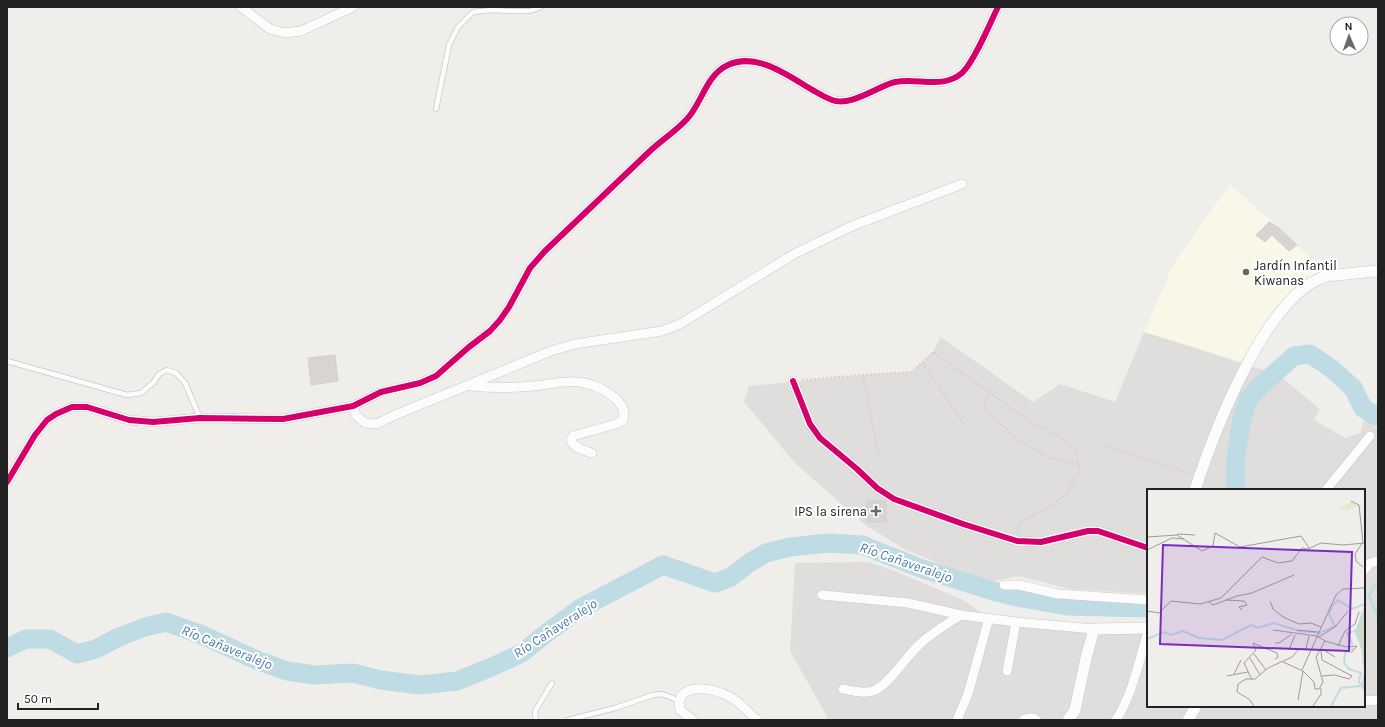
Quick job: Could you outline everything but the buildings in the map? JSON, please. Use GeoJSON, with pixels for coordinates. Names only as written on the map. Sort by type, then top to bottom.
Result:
{"type":"FeatureCollection","features":[{"type":"Feature","properties":{"kind":"street"},"geometry":{"type":"LineString","coordinates":[[242,7],[270,29],[285,34],[301,31],[353,7]]}},
{"type":"Feature","properties":{"kind":"street"},"geometry":{"type":"LineString","coordinates":[[7,482],[35,435],[47,420],[72,407],[87,407],[128,420],[153,422],[200,418],[283,419],[353,406],[381,392],[420,383],[436,376],[490,331],[509,307],[530,268],[545,251],[687,119],[717,72],[728,64],[740,61],[754,61],[775,68],[833,101],[844,102],[895,82],[912,80],[933,83],[950,81],[962,73],[971,61],[998,7]]}},
{"type":"Feature","properties":{"kind":"street"},"geometry":{"type":"LineString","coordinates":[[353,406],[356,415],[365,424],[377,424],[395,415],[551,351],[575,344],[662,331],[680,324],[796,253],[852,226],[962,184]]}},
{"type":"Feature","properties":{"kind":"street"},"geometry":{"type":"LineString","coordinates":[[1195,489],[1234,390],[1251,355],[1290,300],[1305,287],[1324,276],[1378,271]]}},
{"type":"Feature","properties":{"kind":"street"},"geometry":{"type":"LineString","coordinates":[[793,381],[810,424],[820,438],[849,461],[877,488],[894,499],[963,524],[1017,541],[1041,542],[1088,531],[1098,531],[1147,548]]}},
{"type":"Feature","properties":{"kind":"street"},"geometry":{"type":"LineString","coordinates":[[468,386],[510,388],[579,382],[606,391],[620,404],[625,415],[623,420],[616,424],[574,436],[571,440],[572,444],[592,453]]}},
{"type":"Feature","properties":{"kind":"street"},"geometry":{"type":"LineString","coordinates":[[1327,489],[1370,436]]}},
{"type":"Feature","properties":{"kind":"street"},"geometry":{"type":"LineString","coordinates":[[1365,569],[1370,563],[1378,561]]}},
{"type":"Feature","properties":{"kind":"street"},"geometry":{"type":"LineString","coordinates":[[1004,585],[1019,585],[1058,594],[1147,600]]}},
{"type":"Feature","properties":{"kind":"street"},"geometry":{"type":"LineString","coordinates":[[822,595],[908,602],[962,615],[1016,622],[1094,629],[1147,630]]}},
{"type":"Feature","properties":{"kind":"street"},"geometry":{"type":"LineString","coordinates":[[843,689],[863,693],[874,690],[885,683],[920,644],[934,632],[962,615]]}},
{"type":"Feature","properties":{"kind":"street"},"geometry":{"type":"LineString","coordinates":[[957,720],[968,694],[989,618]]}},
{"type":"Feature","properties":{"kind":"street"},"geometry":{"type":"LineString","coordinates":[[1007,671],[1016,622]]}},
{"type":"Feature","properties":{"kind":"street"},"geometry":{"type":"LineString","coordinates":[[1068,720],[1075,710],[1094,629]]}},
{"type":"Feature","properties":{"kind":"street"},"geometry":{"type":"LineString","coordinates":[[1116,720],[1124,707],[1132,686],[1147,634]]}},
{"type":"Feature","properties":{"kind":"street"},"geometry":{"type":"LineString","coordinates":[[692,720],[680,710],[679,701],[684,693],[692,690],[703,689],[731,697],[757,720]]}},
{"type":"Feature","properties":{"kind":"street"},"geometry":{"type":"LineString","coordinates":[[1365,701],[1378,700]]}},
{"type":"Feature","properties":{"kind":"street"},"geometry":{"type":"LineString","coordinates":[[1188,720],[1195,707]]}},
{"type":"Feature","properties":{"kind":"street"},"geometry":{"type":"LineString","coordinates":[[1025,720],[1035,720]]}},
{"type":"Feature","properties":{"kind":"lane"},"geometry":{"type":"LineString","coordinates":[[436,109],[449,45],[458,27],[473,12],[491,10],[512,12],[530,11],[541,7]]}},
{"type":"Feature","properties":{"kind":"lane"},"geometry":{"type":"LineString","coordinates":[[7,361],[127,395],[141,393],[153,383],[159,374],[167,370],[176,373],[185,383],[200,418]]}},
{"type":"Feature","properties":{"kind":"lane"},"geometry":{"type":"LineString","coordinates":[[536,720],[536,710],[552,683]]}},
{"type":"Feature","properties":{"kind":"lane"},"geometry":{"type":"LineString","coordinates":[[568,720],[616,708],[653,695],[664,695],[679,701]]}},
{"type":"Feature","properties":{"kind":"path"},"geometry":{"type":"LineString","coordinates":[[793,381],[912,372],[934,352],[1031,422],[1061,437],[1075,450],[1080,471],[1067,493],[1051,506],[1019,523]]}},
{"type":"Feature","properties":{"kind":"path"},"geometry":{"type":"LineString","coordinates":[[922,363],[965,426]]}},
{"type":"Feature","properties":{"kind":"path"},"geometry":{"type":"LineString","coordinates":[[863,375],[879,458]]}},
{"type":"Feature","properties":{"kind":"path"},"geometry":{"type":"LineString","coordinates":[[989,391],[984,408],[1017,439],[1049,458],[1079,465]]}},
{"type":"Feature","properties":{"kind":"path"},"geometry":{"type":"LineString","coordinates":[[1107,446],[1200,476]]}},
{"type":"Feature","properties":{"kind":"shaded area","name":"Jardín Infantil Kiwanas"},"geometry":{"type":"Polygon","coordinates":[[[1230,184],[1321,267],[1324,276],[1305,287],[1247,363],[1144,332],[1174,263],[1230,184]]]}},
{"type":"Feature","properties":{"kind":"shaded area"},"geometry":{"type":"Polygon","coordinates":[[[1144,332],[1279,375],[1320,409],[1314,420],[1345,438],[1360,433],[1365,417],[1378,430],[1378,720],[829,720],[790,651],[795,563],[868,562],[895,571],[963,600],[989,618],[1147,628],[1147,707],[1365,707],[1365,489],[1147,489],[1147,594],[1070,589],[1019,576],[991,582],[959,572],[904,549],[864,524],[796,464],[744,402],[749,386],[863,375],[912,372],[933,352],[941,337],[1033,402],[1060,384],[1115,402],[1144,332]]]}},
{"type":"Feature","properties":{"kind":"waterway","name":"Río Cañaveralejo"},"geometry":{"type":"LineString","coordinates":[[1236,489],[1235,471],[1237,447],[1242,420],[1248,400],[1259,387],[1294,356],[1310,354],[1332,369],[1353,388],[1363,408],[1378,417]]}},
{"type":"Feature","properties":{"kind":"waterway","name":"Río Cañaveralejo"},"geometry":{"type":"LineString","coordinates":[[7,648],[26,639],[50,639],[77,654],[96,649],[119,637],[145,627],[166,622],[200,634],[259,661],[287,671],[315,675],[353,673],[381,680],[420,685],[457,681],[522,653],[579,609],[663,565],[715,583],[731,577],[749,563],[766,553],[790,547],[829,543],[862,545],[920,568],[1017,597],[1067,606],[1147,608]]}},
{"type":"Feature","properties":{"kind":"waterway"},"geometry":{"type":"LineString","coordinates":[[1378,584],[1375,585],[1369,595],[1378,618]]}},
{"type":"Feature","properties":{"kind":"cycle path"},"geometry":{"type":"LineString","coordinates":[[7,482],[35,435],[47,420],[72,407],[87,407],[129,420],[153,422],[200,418],[283,419],[353,406],[381,392],[420,383],[436,376],[490,331],[509,307],[530,268],[545,251],[650,151],[687,119],[697,105],[714,75],[728,65],[751,61],[762,64],[774,68],[832,100],[839,101],[847,101],[864,96],[895,82],[946,81],[954,78],[967,68],[977,52],[998,7]]}},
{"type":"Feature","properties":{"kind":"cycle path"},"geometry":{"type":"LineString","coordinates":[[793,381],[810,424],[820,438],[877,488],[894,499],[963,524],[1017,541],[1041,542],[1088,531],[1098,531],[1147,548]]}},
{"type":"Feature","properties":{"kind":"place","name":"Jardín Infantil Kiwanas"},"geometry":{"type":"Point","coordinates":[1246,272]}},
{"type":"Feature","properties":{"kind":"place","name":"IPS la sirena"},"geometry":{"type":"Point","coordinates":[876,511]}}]}
